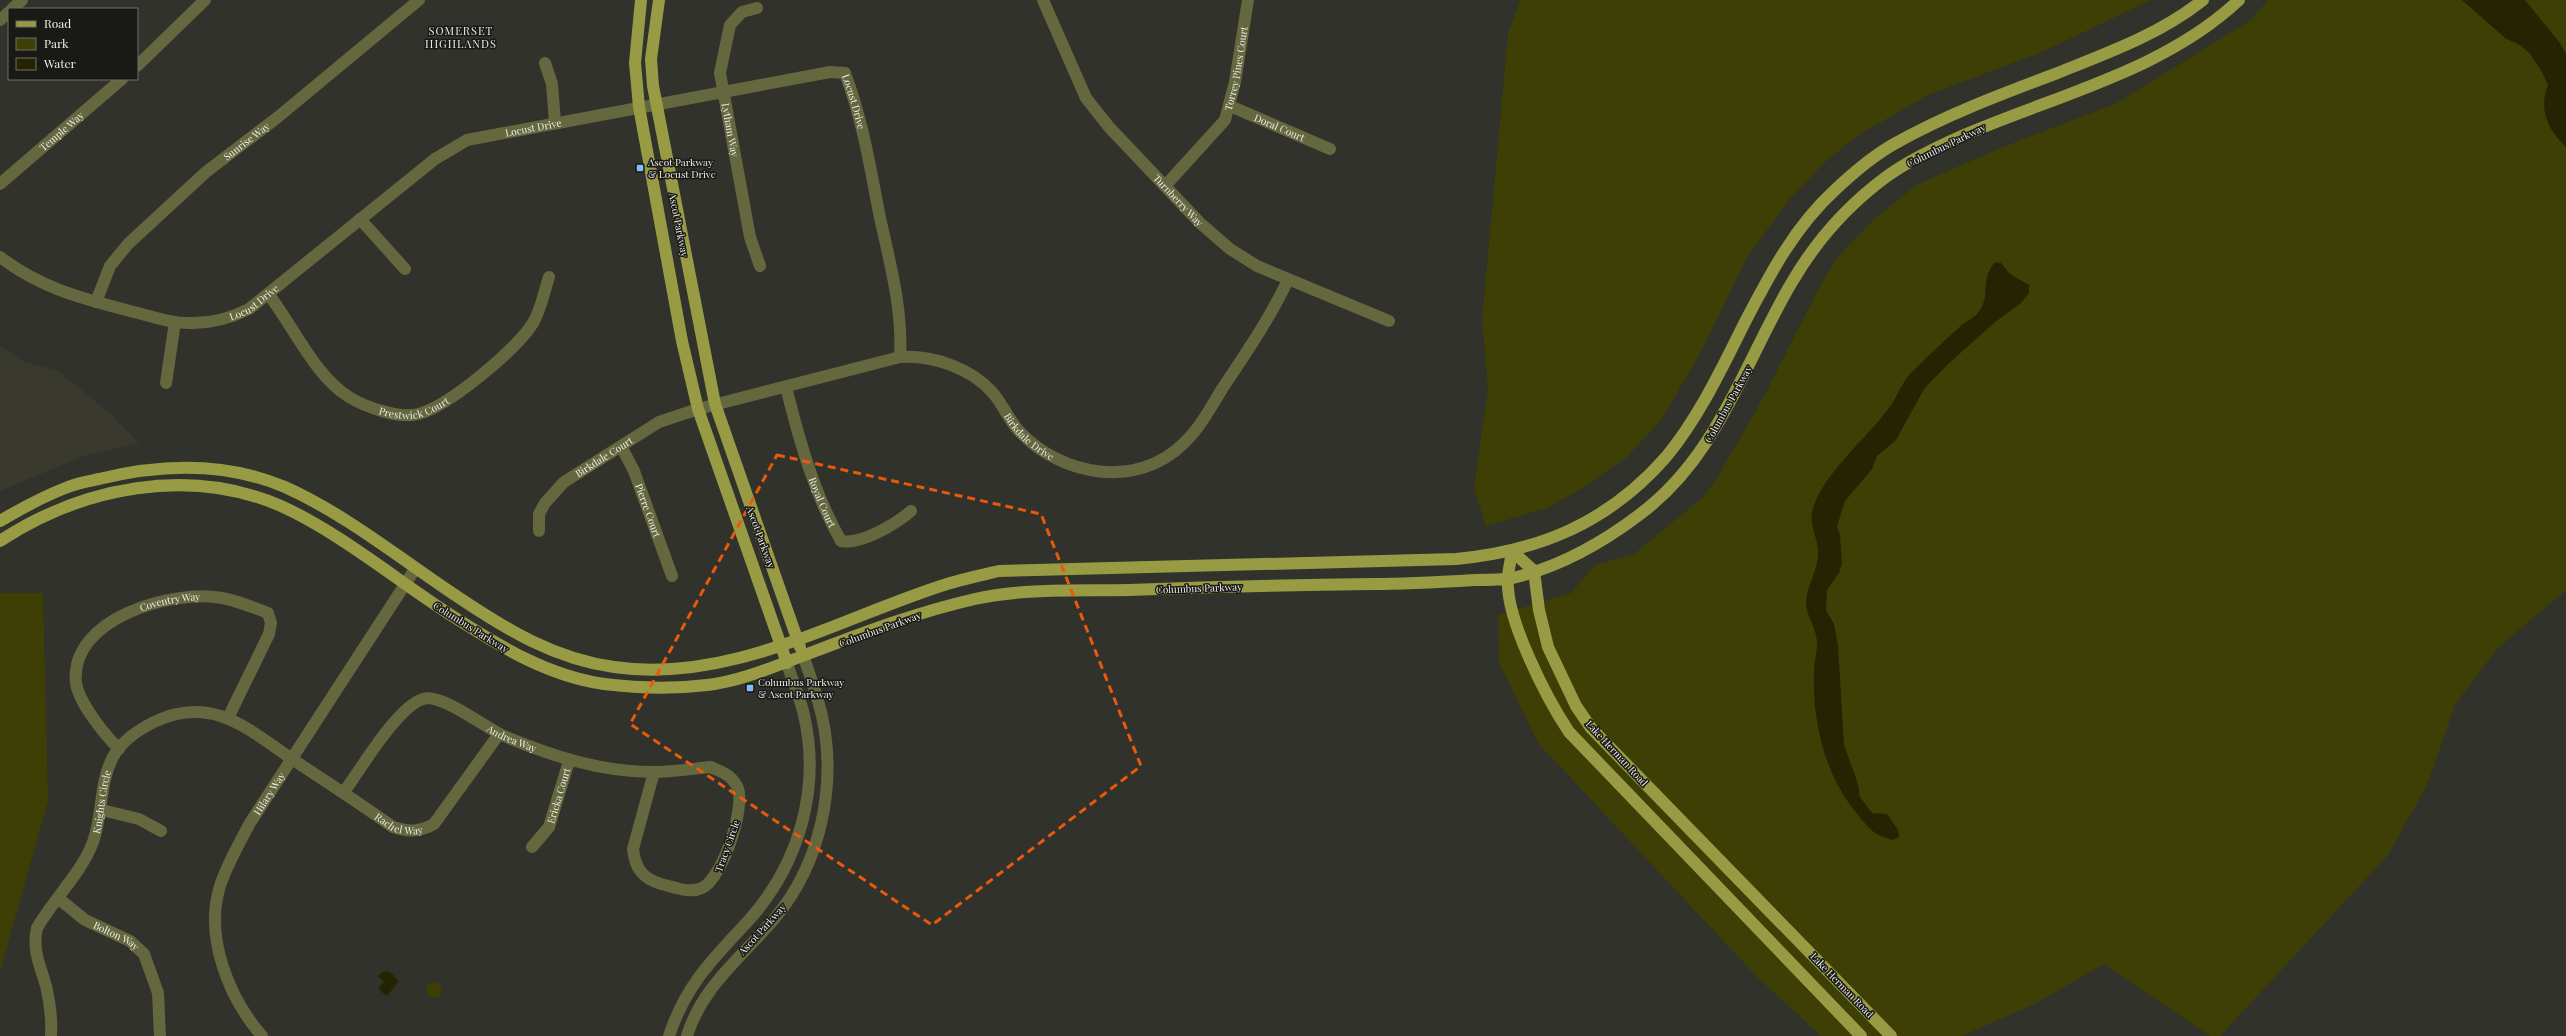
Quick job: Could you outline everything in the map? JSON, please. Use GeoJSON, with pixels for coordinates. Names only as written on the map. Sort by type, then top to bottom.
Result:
{"type":"FeatureCollection","features":[{"type":"Feature","properties":{"kind":"main road","name":"Ascot Parkway"},"geometry":{"type":"LineString","coordinates":[[641,0],[635,63],[639,107],[682,341],[698,408],[787,663]]}},
{"type":"Feature","properties":{"kind":"main road","name":"Ascot Parkway"},"geometry":{"type":"LineString","coordinates":[[658,0],[651,59],[656,105],[715,404],[803,655]]}},
{"type":"Feature","properties":{"kind":"main road","name":"Columbus Parkway"},"geometry":{"type":"LineString","coordinates":[[0,521],[69,486],[130,471],[185,467],[224,470],[283,487],[302,496],[354,527],[415,569],[526,640],[579,660],[616,667],[699,667],[744,656],[798,639],[948,584],[999,571],[1456,559],[1535,546],[1593,518],[1622,498],[1666,456],[1700,406],[1769,277],[1792,238],[1834,191],[1861,168],[1892,145],[1937,122],[2138,41],[2203,0]]}},
{"type":"Feature","properties":{"kind":"main road","name":"Columbus Parkway"},"geometry":{"type":"LineString","coordinates":[[0,541],[36,520],[110,492],[168,485],[207,486],[254,496],[281,506],[319,526],[404,585],[501,648],[572,678],[609,685],[667,687],[707,685],[740,678],[787,663],[803,655],[919,614],[1002,595],[1297,585],[1434,584],[1508,579],[1560,562],[1599,542],[1653,504],[1677,481],[1713,436],[1789,287],[1808,256],[1854,204],[1882,180],[1912,160],[1949,141],[2177,47],[2222,16],[2239,0]]}},
{"type":"Feature","properties":{"kind":"main road"},"geometry":{"type":"LineString","coordinates":[[1512,551],[1534,571]]}},
{"type":"Feature","properties":{"kind":"main road","name":"Lake Herman Road"},"geometry":{"type":"LineString","coordinates":[[1512,551],[1508,579],[1509,595],[1520,634],[1533,667],[1556,714],[1568,732],[1861,1036]]}},
{"type":"Feature","properties":{"kind":"main road","name":"Lake Herman Road"},"geometry":{"type":"LineString","coordinates":[[1534,571],[1539,610],[1548,647],[1576,706],[1591,728],[1891,1036]]}},
{"type":"Feature","properties":{"kind":"street"},"geometry":{"type":"LineString","coordinates":[[13,8],[22,0]]}},
{"type":"Feature","properties":{"kind":"street"},"geometry":{"type":"LineString","coordinates":[[138,65],[205,0]]}},
{"type":"Feature","properties":{"kind":"street","name":"Sunrise Way"},"geometry":{"type":"LineString","coordinates":[[96,302],[110,266],[128,244],[206,172],[278,117],[419,0]]}},
{"type":"Feature","properties":{"kind":"street","name":"Turnberry Way"},"geometry":{"type":"LineString","coordinates":[[1043,0],[1086,98],[1109,127],[1200,223],[1230,249],[1257,266],[1389,321]]}},
{"type":"Feature","properties":{"kind":"street","name":"Torrey Pines Court"},"geometry":{"type":"LineString","coordinates":[[1165,186],[1216,132],[1225,120],[1230,106],[1248,0]]}},
{"type":"Feature","properties":{"kind":"street","name":"Lytham Way"},"geometry":{"type":"LineString","coordinates":[[757,8],[742,12],[730,25],[720,72],[750,237],[760,266]]}},
{"type":"Feature","properties":{"kind":"street"},"geometry":{"type":"LineString","coordinates":[[0,20],[8,13]]}},
{"type":"Feature","properties":{"kind":"street"},"geometry":{"type":"LineString","coordinates":[[546,63],[552,84],[556,122]]}},
{"type":"Feature","properties":{"kind":"street","name":"Locust Drive"},"geometry":{"type":"LineString","coordinates":[[0,257],[19,271],[57,290],[78,298],[175,322],[192,324],[233,317],[249,310],[269,295],[435,159],[467,140],[556,122],[656,105],[830,72],[845,73],[863,134],[896,292],[901,332],[900,357]]}},
{"type":"Feature","properties":{"kind":"street","name":"Temple Way"},"geometry":{"type":"LineString","coordinates":[[0,184],[121,80]]}},
{"type":"Feature","properties":{"kind":"street","name":"Doral Court"},"geometry":{"type":"LineString","coordinates":[[1230,106],[1330,149]]}},
{"type":"Feature","properties":{"kind":"street"},"geometry":{"type":"LineString","coordinates":[[360,219],[404,269]]}},
{"type":"Feature","properties":{"kind":"street","name":"Prestwick Court"},"geometry":{"type":"LineString","coordinates":[[269,295],[324,376],[348,396],[366,406],[387,412],[417,414],[444,403],[514,345],[533,323],[549,277]]}},
{"type":"Feature","properties":{"kind":"street","name":"Birkdale Drive"},"geometry":{"type":"LineString","coordinates":[[698,408],[900,357],[931,358],[972,375],[993,393],[1018,430],[1063,463],[1086,471],[1135,470],[1170,455],[1185,443],[1273,312],[1288,280]]}},
{"type":"Feature","properties":{"kind":"street"},"geometry":{"type":"LineString","coordinates":[[166,383],[175,322]]}},
{"type":"Feature","properties":{"kind":"street","name":"Royal Court"},"geometry":{"type":"LineString","coordinates":[[786,387],[799,438],[832,526],[841,541],[848,542],[883,530],[911,510]]}},
{"type":"Feature","properties":{"kind":"street","name":"Birkdale Court"},"geometry":{"type":"LineString","coordinates":[[539,531],[539,514],[553,492],[564,482],[659,422],[698,408]]}},
{"type":"Feature","properties":{"kind":"street","name":"Pierre Court"},"geometry":{"type":"LineString","coordinates":[[621,446],[634,471],[672,576]]}},
{"type":"Feature","properties":{"kind":"street","name":"Hilary Way"},"geometry":{"type":"LineString","coordinates":[[262,1036],[239,1006],[225,977],[216,933],[219,888],[230,861],[250,823],[293,760],[415,569]]}},
{"type":"Feature","properties":{"kind":"street","name":"Coventry Way"},"geometry":{"type":"LineString","coordinates":[[119,749],[104,733],[84,703],[76,684],[77,666],[89,640],[100,630],[133,611],[155,603],[192,597],[221,598],[243,603],[268,613],[271,623],[269,634],[228,718]]}},
{"type":"Feature","properties":{"kind":"street","name":"Ascot Parkway"},"geometry":{"type":"LineString","coordinates":[[687,1036],[710,991],[788,899],[815,846],[826,800],[827,751],[821,711],[803,655]]}},
{"type":"Feature","properties":{"kind":"street","name":"Ascot Parkway"},"geometry":{"type":"LineString","coordinates":[[668,1036],[684,999],[696,980],[707,964],[767,898],[779,880],[797,842],[806,806],[809,749],[804,714],[787,663]]}},
{"type":"Feature","properties":{"kind":"street","name":"Andrea Way"},"geometry":{"type":"LineString","coordinates":[[344,792],[397,719],[411,705],[424,698],[440,700],[499,734],[569,761],[624,771],[654,772],[710,767],[727,774]]}},
{"type":"Feature","properties":{"kind":"street","name":"Knights Circle"},"geometry":{"type":"LineString","coordinates":[[51,1036],[49,999],[35,955],[34,940],[43,918],[87,858],[98,829],[102,810],[106,774],[119,749],[137,732],[166,716],[196,712],[228,718],[255,732],[293,760]]}},
{"type":"Feature","properties":{"kind":"street","name":"Rachel Way"},"geometry":{"type":"LineString","coordinates":[[293,760],[344,792],[393,827],[410,831],[426,828],[434,824],[499,734]]}},
{"type":"Feature","properties":{"kind":"street","name":"Ericka Court"},"geometry":{"type":"LineString","coordinates":[[532,847],[549,827],[569,761]]}},
{"type":"Feature","properties":{"kind":"street","name":"Tracy Circle"},"geometry":{"type":"LineString","coordinates":[[654,772],[633,849],[634,861],[643,876],[650,880],[686,891],[701,889],[711,883],[723,861],[740,806],[737,786],[727,774]]}},
{"type":"Feature","properties":{"kind":"street"},"geometry":{"type":"LineString","coordinates":[[102,810],[144,821],[161,831]]}},
{"type":"Feature","properties":{"kind":"street","name":"Bolton Way"},"geometry":{"type":"LineString","coordinates":[[58,898],[85,920],[130,941],[144,954],[158,993],[160,1036]]}},
{"type":"Feature","properties":{"kind":"highlighted area"},"geometry":{"type":"Polygon","coordinates":[[[777,455],[1041,514],[1141,766],[932,925],[630,724],[777,455]]]}},
{"type":"Feature","properties":{"kind":"shaded area"},"geometry":{"type":"Polygon","coordinates":[[[0,346],[24,362],[57,370],[112,415],[139,443],[86,455],[0,491],[0,346]]]}},
{"type":"Feature","properties":{"kind":"green space"},"geometry":{"type":"Polygon","coordinates":[[[1520,0],[2151,0],[2042,52],[1928,95],[1860,134],[1826,161],[1788,201],[1746,259],[1702,350],[1662,419],[1628,456],[1588,485],[1547,508],[1486,526],[1474,488],[1488,388],[1482,320],[1508,34],[1520,0]]]}},
{"type":"Feature","properties":{"kind":"green space"},"geometry":{"type":"Polygon","coordinates":[[[2268,0],[2566,0],[2566,590],[2497,649],[2456,703],[2426,787],[2388,855],[2220,1036],[2210,1036],[2104,964],[2035,1004],[1962,1036],[1821,1036],[1759,979],[1538,743],[1499,662],[1498,615],[1571,593],[1595,565],[1634,554],[1703,497],[1717,478],[1763,398],[1821,284],[1837,258],[1875,218],[1918,184],[2003,147],[2115,104],[2251,20],[2268,0]]]}},
{"type":"Feature","properties":{"kind":"green space"},"geometry":{"type":"Polygon","coordinates":[[[0,593],[43,593],[48,801],[0,972],[0,593]]]}},
{"type":"Feature","properties":{"kind":"green space"},"geometry":{"type":"Polygon","coordinates":[[[434,982],[441,987],[442,990],[437,997],[434,998],[427,993],[426,990],[431,983],[434,982]]]}},
{"type":"Feature","properties":{"kind":"water"},"geometry":{"type":"Polygon","coordinates":[[[2462,0],[2525,0],[2560,43],[2566,54],[2566,147],[2554,134],[2546,119],[2544,102],[2548,85],[2541,70],[2530,54],[2520,45],[2505,38],[2462,0]]]}},
{"type":"Feature","properties":{"kind":"water"},"geometry":{"type":"Polygon","coordinates":[[[1995,262],[2001,263],[2010,274],[2029,285],[2029,293],[2020,304],[1995,322],[1947,365],[1924,389],[1896,440],[1877,456],[1872,469],[1845,501],[1837,526],[1840,535],[1842,564],[1839,573],[1827,590],[1826,610],[1834,624],[1838,645],[1844,745],[1858,784],[1860,797],[1872,813],[1887,814],[1898,830],[1899,837],[1893,840],[1877,834],[1866,825],[1847,800],[1829,766],[1818,729],[1814,690],[1814,667],[1817,641],[1806,607],[1808,589],[1818,558],[1818,546],[1812,525],[1813,508],[1818,495],[1826,482],[1846,456],[1880,420],[1895,399],[1909,375],[1931,353],[1977,314],[1984,301],[1987,276],[1995,262]]]}},
{"type":"Feature","properties":{"kind":"water"},"geometry":{"type":"Polygon","coordinates":[[[382,972],[390,972],[399,981],[387,996],[378,989],[384,981],[378,977],[382,972]]]}},
{"type":"Feature","properties":{"kind":"place","name":"Ascot Parkway & Locust Drive"},"geometry":{"type":"Point","coordinates":[640,168]}},
{"type":"Feature","properties":{"kind":"place","name":"Columbus Parkway & Ascot Parkway"},"geometry":{"type":"Point","coordinates":[750,688]}},
{"type":"Feature","properties":{"kind":"district","name":"SOMERSET HIGHLANDS"},"geometry":{"type":"Point","coordinates":[461,37]}}]}
